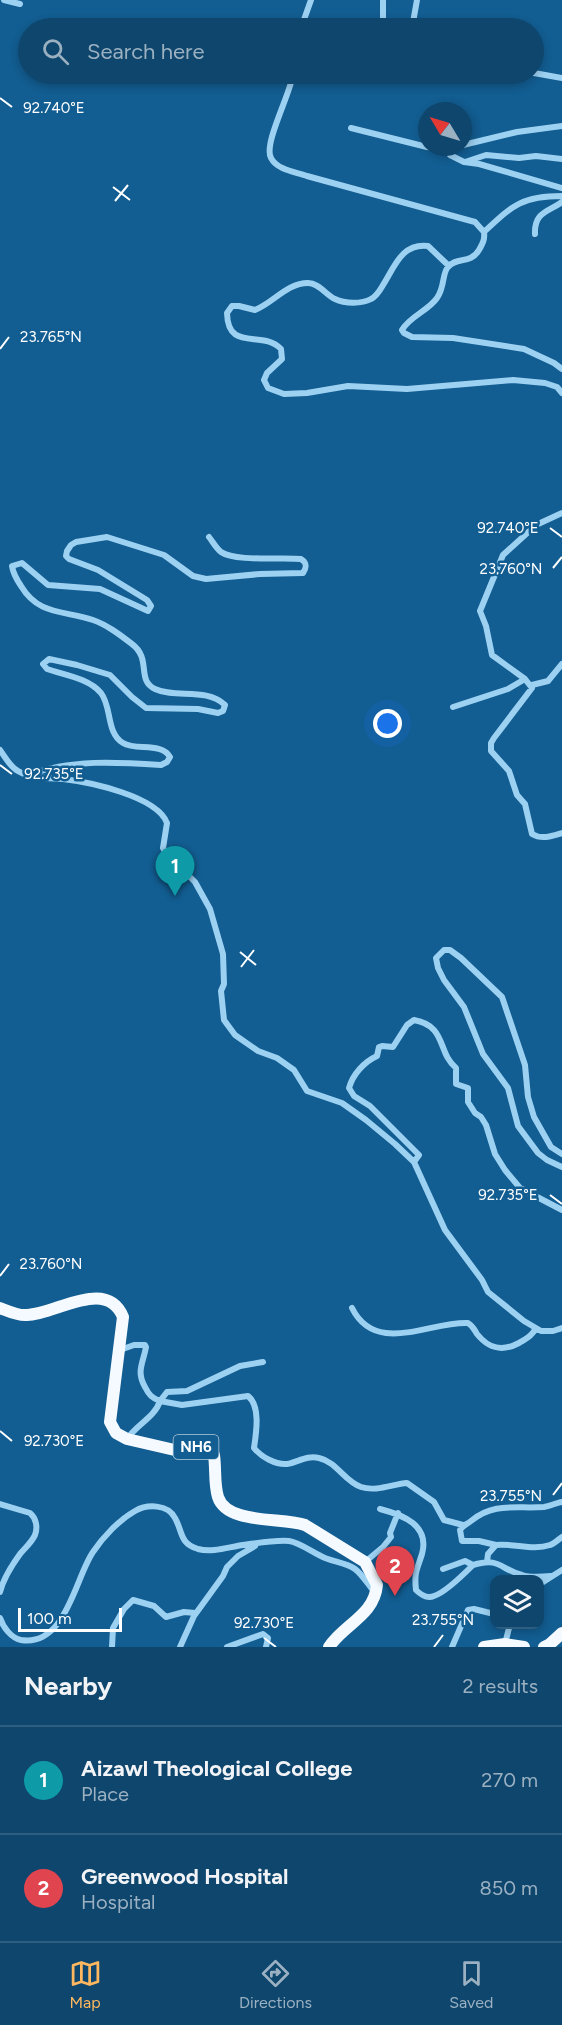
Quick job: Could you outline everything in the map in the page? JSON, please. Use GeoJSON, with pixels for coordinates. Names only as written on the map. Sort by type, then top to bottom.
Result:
{"type":"FeatureCollection","features":[{"type":"Feature","properties":{"kind":"highway"},"geometry":{"type":"LineString","coordinates":[[0,1308],[26,1315],[56,1310],[86,1299],[103,1298],[112,1303],[123,1317],[110,1422],[116,1433],[127,1439]]}},
{"type":"Feature","properties":{"kind":"highway","name":"NH6"},"geometry":{"type":"LineString","coordinates":[[127,1439],[179,1451],[204,1446],[214,1455],[215,1484],[219,1500],[230,1512],[268,1520],[295,1521],[365,1562]]}},
{"type":"Feature","properties":{"kind":"highway"},"geometry":{"type":"LineString","coordinates":[[329,1647],[333,1640],[356,1621],[372,1603],[376,1594],[377,1585],[365,1562]]}},
{"type":"Feature","properties":{"kind":"highway"},"geometry":{"type":"LineString","coordinates":[[544,1647],[562,1633]]}},
{"type":"Feature","properties":{"kind":"highway"},"geometry":{"type":"LineString","coordinates":[[483,1647],[505,1644],[524,1647]]}},
{"type":"Feature","properties":{"kind":"street"},"geometry":{"type":"LineString","coordinates":[[4,0],[20,4]]}},
{"type":"Feature","properties":{"kind":"street"},"geometry":{"type":"LineString","coordinates":[[305,18],[311,0]]}},
{"type":"Feature","properties":{"kind":"street"},"geometry":{"type":"LineString","coordinates":[[383,0],[383,18]]}},
{"type":"Feature","properties":{"kind":"street"},"geometry":{"type":"LineString","coordinates":[[414,18],[417,0]]}},
{"type":"Feature","properties":{"kind":"street"},"geometry":{"type":"LineString","coordinates":[[544,75],[562,78]]}},
{"type":"Feature","properties":{"kind":"street"},"geometry":{"type":"LineString","coordinates":[[290,84],[270,143],[270,155],[276,164],[307,176],[475,222],[484,232],[484,242],[475,256],[470,260],[455,262],[445,270],[444,286],[438,298],[405,325],[402,330],[404,333],[412,337],[453,338],[524,349],[562,369]]}},
{"type":"Feature","properties":{"kind":"street"},"geometry":{"type":"LineString","coordinates":[[472,143],[517,132],[562,126]]}},
{"type":"Feature","properties":{"kind":"street"},"geometry":{"type":"LineString","coordinates":[[351,128],[418,145]]}},
{"type":"Feature","properties":{"kind":"street"},"geometry":{"type":"LineString","coordinates":[[464,162],[486,155],[519,158],[547,156],[562,159]]}},
{"type":"Feature","properties":{"kind":"street"},"geometry":{"type":"LineString","coordinates":[[452,156],[464,162],[479,164],[562,188]]}},
{"type":"Feature","properties":{"kind":"street"},"geometry":{"type":"LineString","coordinates":[[484,232],[514,205],[544,196],[562,196]]}},
{"type":"Feature","properties":{"kind":"street"},"geometry":{"type":"LineString","coordinates":[[535,234],[534,225],[542,214],[562,202]]}},
{"type":"Feature","properties":{"kind":"street"},"geometry":{"type":"LineString","coordinates":[[449,266],[428,246],[414,246],[405,251],[378,293],[369,300],[358,303],[336,300],[316,285],[305,283],[278,295],[255,310],[232,306],[227,313],[229,328],[236,335],[275,344],[281,349],[282,359],[267,373],[264,380],[268,387],[284,394],[307,393],[348,386],[407,389],[513,381],[545,383],[557,387],[562,393]]}},
{"type":"Feature","properties":{"kind":"street"},"geometry":{"type":"LineString","coordinates":[[532,685],[492,655],[486,626],[480,611],[503,555],[536,525],[562,513]]}},
{"type":"Feature","properties":{"kind":"street"},"geometry":{"type":"LineString","coordinates":[[29,775],[46,769],[95,763],[161,765],[170,757],[164,750],[132,746],[121,742],[113,732],[105,701],[100,692],[75,677],[46,669],[43,666],[46,660],[57,660],[110,675],[132,697],[150,709],[198,709],[218,713],[223,711],[225,705],[215,698],[184,692],[170,693],[153,688],[145,680],[143,658],[134,645],[107,626],[34,603],[27,596],[12,566],[22,563],[48,585],[100,589],[148,611],[152,606],[147,600],[98,570],[69,559],[66,556],[71,545],[89,539],[107,537],[164,555],[193,576],[206,579],[303,573],[306,567],[301,559],[264,559],[226,555],[218,550],[209,537]]}},
{"type":"Feature","properties":{"kind":"street"},"geometry":{"type":"LineString","coordinates":[[532,685],[548,681],[562,664]]}},
{"type":"Feature","properties":{"kind":"street"},"geometry":{"type":"LineString","coordinates":[[453,707],[508,689],[525,679]]}},
{"type":"Feature","properties":{"kind":"street"},"geometry":{"type":"LineString","coordinates":[[532,685],[531,691],[494,738],[491,751],[508,771],[517,795],[526,806],[532,834],[546,838],[562,833]]}},
{"type":"Feature","properties":{"kind":"street"},"geometry":{"type":"LineString","coordinates":[[0,750],[13,767],[29,775],[89,783],[144,801],[161,812],[167,823],[163,848],[195,882],[210,909],[216,926],[223,954],[225,976],[221,991],[222,1006],[224,1020],[228,1027],[239,1040],[258,1052],[277,1058],[294,1070],[307,1090],[316,1095],[335,1099],[366,1120],[414,1162],[445,1230],[482,1280],[488,1292],[536,1328],[547,1331],[562,1328]]}},
{"type":"Feature","properties":{"kind":"street"},"geometry":{"type":"LineString","coordinates":[[562,1154],[551,1147],[534,1117],[528,1097],[525,1065],[502,997],[461,958],[450,950],[444,950],[436,958],[438,968],[464,1007],[483,1054],[508,1088],[514,1118],[518,1126],[538,1153],[562,1167]]}},
{"type":"Feature","properties":{"kind":"street"},"geometry":{"type":"LineString","coordinates":[[414,1162],[419,1155],[370,1106],[354,1096],[349,1088],[358,1070],[377,1056],[379,1047],[393,1047],[407,1025],[414,1020],[422,1022],[438,1033],[448,1060],[457,1069],[456,1084],[468,1088],[468,1102],[486,1125],[492,1147],[505,1170],[520,1188],[562,1210]]}},
{"type":"Feature","properties":{"kind":"street"},"geometry":{"type":"LineString","coordinates":[[352,1308],[356,1317],[368,1327],[391,1333],[468,1323],[486,1342],[494,1348],[501,1349],[510,1348],[531,1337],[536,1328]]}},
{"type":"Feature","properties":{"kind":"street"},"geometry":{"type":"LineString","coordinates":[[119,1350],[134,1345],[145,1345],[140,1379],[149,1395],[160,1401],[182,1405],[248,1396],[253,1400],[255,1410],[255,1448],[264,1458],[285,1464],[308,1458],[322,1459],[336,1466],[350,1480],[363,1488],[381,1488],[407,1483],[434,1502],[444,1520],[464,1525]]}},
{"type":"Feature","properties":{"kind":"street"},"geometry":{"type":"LineString","coordinates":[[127,1439],[143,1420],[157,1410],[160,1401],[168,1392],[187,1391],[240,1366],[263,1362]]}},
{"type":"Feature","properties":{"kind":"street"},"geometry":{"type":"LineString","coordinates":[[562,1502],[545,1507],[504,1507],[489,1510],[464,1525],[460,1530],[462,1541],[479,1541],[496,1545],[534,1547],[551,1545],[562,1537]]}},
{"type":"Feature","properties":{"kind":"street"},"geometry":{"type":"LineString","coordinates":[[0,1504],[30,1513],[36,1525],[35,1535],[18,1557],[0,1593]]}},
{"type":"Feature","properties":{"kind":"street"},"geometry":{"type":"LineString","coordinates":[[0,1618],[12,1636],[19,1640],[40,1638],[50,1633],[62,1619],[92,1553],[127,1515],[138,1509],[154,1506],[169,1512],[175,1518],[182,1538],[199,1549],[213,1550],[293,1542],[327,1559],[355,1569],[376,1594]]}},
{"type":"Feature","properties":{"kind":"street"},"geometry":{"type":"LineString","coordinates":[[380,1509],[398,1513],[412,1521],[423,1536],[423,1551],[415,1571],[416,1590],[421,1595],[433,1597],[462,1577],[473,1565],[487,1562],[500,1564],[525,1576],[551,1576]]}},
{"type":"Feature","properties":{"kind":"street"},"geometry":{"type":"LineString","coordinates":[[365,1562],[391,1537],[390,1533],[398,1513]]}},
{"type":"Feature","properties":{"kind":"street"},"geometry":{"type":"LineString","coordinates":[[180,1647],[195,1613],[223,1576],[227,1567],[238,1556],[258,1544]]}},
{"type":"Feature","properties":{"kind":"street"},"geometry":{"type":"LineString","coordinates":[[487,1562],[488,1554],[496,1545]]}},
{"type":"Feature","properties":{"kind":"street"},"geometry":{"type":"LineString","coordinates":[[443,1569],[465,1561],[473,1565]]}},
{"type":"Feature","properties":{"kind":"street"},"geometry":{"type":"LineString","coordinates":[[544,1581],[562,1570]]}},
{"type":"Feature","properties":{"kind":"street"},"geometry":{"type":"LineString","coordinates":[[112,1647],[113,1628],[124,1609],[133,1600],[154,1606],[166,1617],[184,1612],[195,1613]]}},
{"type":"Feature","properties":{"kind":"street"},"geometry":{"type":"LineString","coordinates":[[452,1647],[468,1610],[490,1613]]}},
{"type":"Feature","properties":{"kind":"street"},"geometry":{"type":"LineString","coordinates":[[505,1644],[509,1629]]}},
{"type":"Feature","properties":{"kind":"street"},"geometry":{"type":"LineString","coordinates":[[227,1647],[263,1634],[268,1638],[266,1647]]}},
{"type":"Feature","properties":{"kind":"place","name":"Aizawl Theological College"},"geometry":{"type":"Point","coordinates":[175,896]}},
{"type":"Feature","properties":{"kind":"place","name":"Greenwood Hospital"},"geometry":{"type":"Point","coordinates":[395,1596]}}]}
